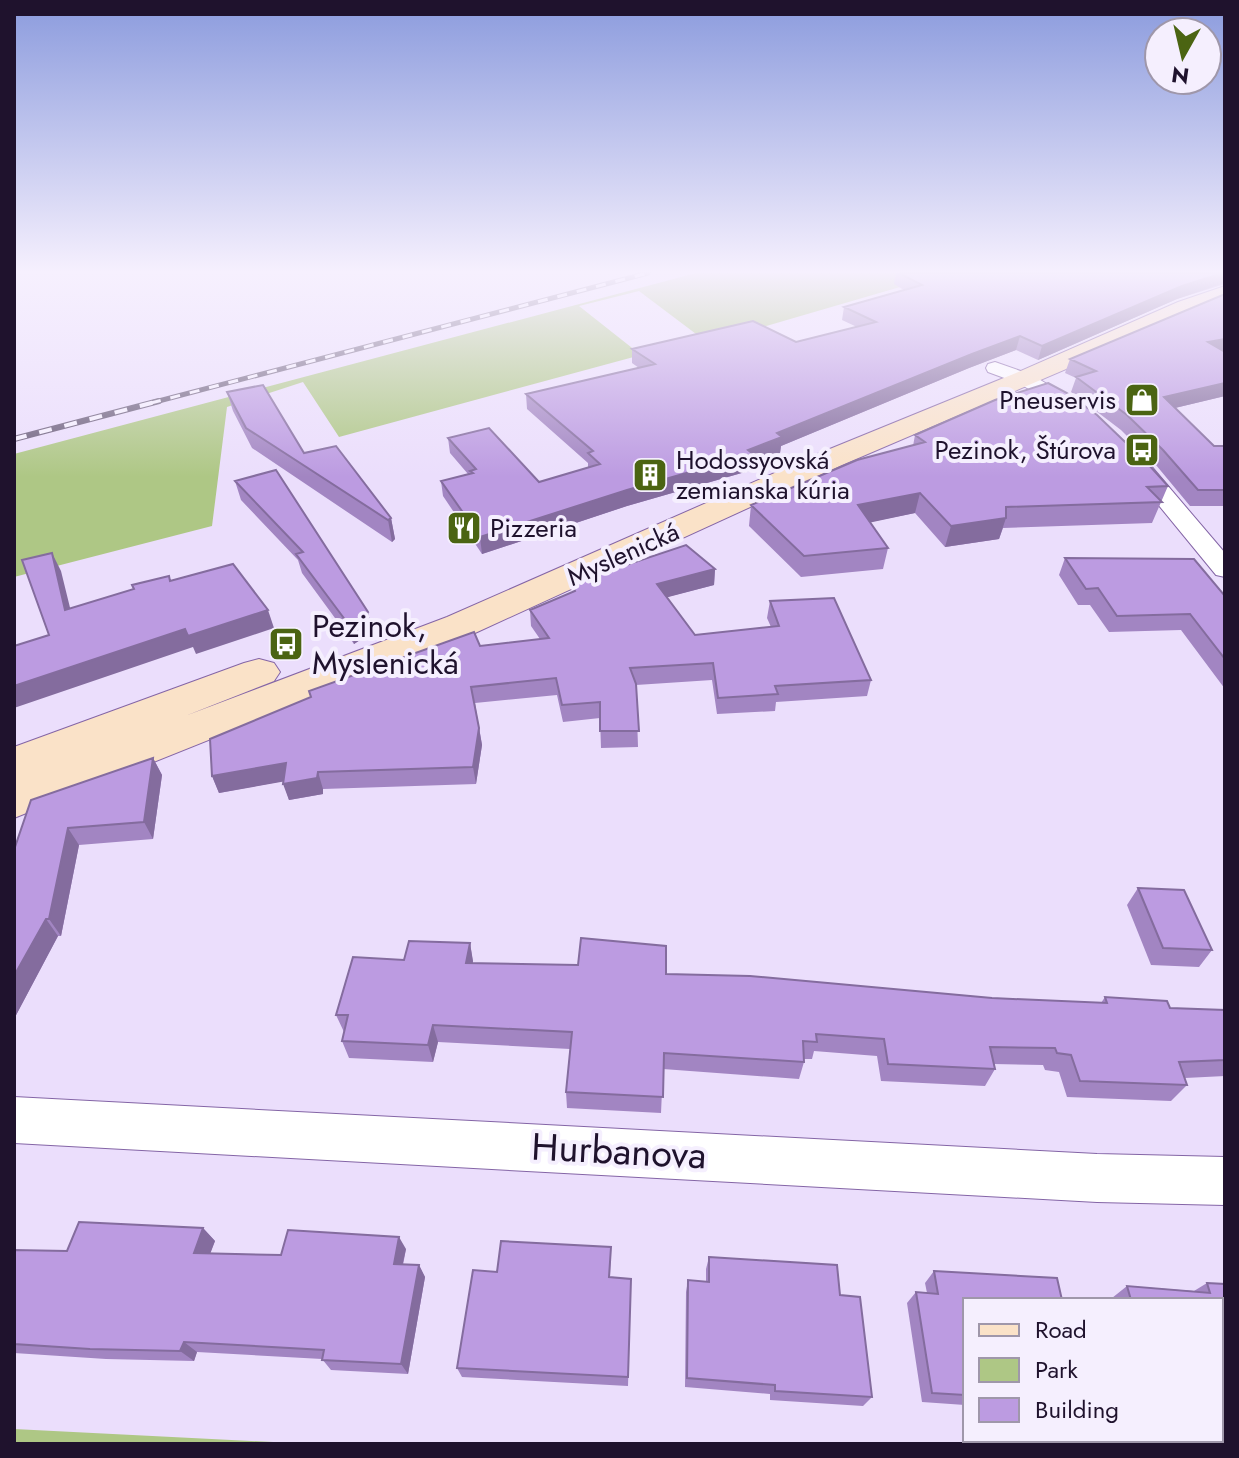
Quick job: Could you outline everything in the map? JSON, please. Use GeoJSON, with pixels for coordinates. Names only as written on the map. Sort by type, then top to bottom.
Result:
{"type":"FeatureCollection","features":[{"type":"Feature","properties":{"kind":"main road","name":"Myslenická"},"geometry":{"type":"LineString","coordinates":[[14,800],[461,625],[831,459],[1072,341]]}},
{"type":"Feature","properties":{"kind":"main road","name":"Myslenická"},"geometry":{"type":"LineString","coordinates":[[14,765],[514,577],[894,418],[1095,341]]}},
{"type":"Feature","properties":{"kind":"street"},"geometry":{"type":"LineString","coordinates":[[1010,373],[1093,419]]}},
{"type":"Feature","properties":{"kind":"street"},"geometry":{"type":"LineString","coordinates":[[1121,447],[1212,539],[1225,569]]}},
{"type":"Feature","properties":{"kind":"street","name":"Hurbanova"},"geometry":{"type":"LineString","coordinates":[[14,1120],[1065,1176],[1225,1181]]}},
{"type":"Feature","properties":{"kind":"green space"},"geometry":{"type":"Polygon","coordinates":[[[440,341],[623,341],[641,355],[339,437],[303,382],[227,407],[212,526],[14,577],[14,454],[440,341]]]}},
{"type":"Feature","properties":{"kind":"green space"},"geometry":{"type":"Polygon","coordinates":[[[14,1429],[312,1444],[14,1444],[14,1429]]]}},
{"type":"Feature","properties":{"kind":"building"},"geometry":{"type":"Polygon","coordinates":[[[666,341],[1007,341],[777,433],[782,437],[748,450],[753,454],[480,537],[441,481],[473,473],[470,471],[476,469],[448,438],[489,428],[539,482],[600,464],[588,453],[593,451],[526,394],[655,364],[632,349],[666,341]]]}},
{"type":"Feature","properties":{"kind":"building"},"geometry":{"type":"Polygon","coordinates":[[[1031,341],[1054,341],[1042,346],[1031,341]]]}},
{"type":"Feature","properties":{"kind":"building"},"geometry":{"type":"Polygon","coordinates":[[[1113,341],[1213,341],[1208,342],[1225,352],[1225,383],[1164,397],[1214,446],[1225,446],[1225,490],[1198,490],[1127,415],[1076,377],[1096,371],[1070,359],[1113,341]]]}},
{"type":"Feature","properties":{"kind":"building"},"geometry":{"type":"Polygon","coordinates":[[[1048,383],[1097,415],[1148,464],[1168,486],[1147,487],[1162,502],[1006,507],[1006,518],[951,526],[920,493],[858,505],[888,548],[804,556],[751,505],[857,460],[925,442],[915,435],[995,400],[1048,383]]]}},
{"type":"Feature","properties":{"kind":"building"},"geometry":{"type":"Polygon","coordinates":[[[263,385],[304,453],[336,446],[391,518],[388,520],[246,428],[227,392],[263,385]]]}},
{"type":"Feature","properties":{"kind":"building"},"geometry":{"type":"Polygon","coordinates":[[[276,470],[368,612],[349,625],[296,554],[303,552],[235,481],[276,470]]]}},
{"type":"Feature","properties":{"kind":"building"},"geometry":{"type":"Polygon","coordinates":[[[686,545],[715,569],[657,584],[695,635],[779,626],[770,601],[834,598],[871,680],[775,686],[778,694],[718,698],[713,663],[630,668],[636,684],[639,731],[600,731],[600,702],[562,705],[556,678],[471,687],[479,728],[473,767],[318,772],[317,778],[283,784],[286,763],[212,776],[210,739],[311,697],[309,691],[474,632],[480,646],[549,638],[530,610],[575,591],[572,583],[686,545]]]}},
{"type":"Feature","properties":{"kind":"building"},"geometry":{"type":"Polygon","coordinates":[[[52,553],[65,610],[134,589],[132,585],[169,576],[170,581],[233,564],[268,610],[188,636],[185,629],[14,686],[14,646],[49,635],[22,560],[52,553]]]}},
{"type":"Feature","properties":{"kind":"building"},"geometry":{"type":"Polygon","coordinates":[[[1065,558],[1194,559],[1225,596],[1225,659],[1190,614],[1117,616],[1098,588],[1086,589],[1065,558]]]}},
{"type":"Feature","properties":{"kind":"building"},"geometry":{"type":"Polygon","coordinates":[[[153,758],[144,822],[68,828],[49,919],[46,919],[14,976],[14,850],[31,800],[153,758]]]}},
{"type":"Feature","properties":{"kind":"building"},"geometry":{"type":"Polygon","coordinates":[[[1138,888],[1184,890],[1212,950],[1163,948],[1138,888]]]}},
{"type":"Feature","properties":{"kind":"building"},"geometry":{"type":"Polygon","coordinates":[[[581,938],[666,946],[666,974],[750,976],[992,998],[1107,1003],[1105,997],[1167,1001],[1170,1008],[1225,1010],[1225,1060],[1179,1062],[1187,1085],[1080,1081],[1071,1055],[1057,1053],[1055,1048],[990,1047],[995,1069],[888,1064],[884,1039],[816,1034],[817,1042],[803,1041],[804,1062],[664,1053],[663,1097],[566,1092],[572,1032],[433,1025],[428,1045],[342,1041],[348,1015],[336,1015],[353,957],[404,960],[409,941],[470,943],[466,963],[578,965],[581,938]]]}},
{"type":"Feature","properties":{"kind":"building"},"geometry":{"type":"Polygon","coordinates":[[[79,1222],[203,1228],[194,1253],[281,1255],[288,1230],[399,1237],[394,1264],[419,1265],[401,1364],[322,1360],[324,1350],[184,1342],[180,1351],[14,1344],[14,1250],[67,1251],[79,1222]]]}},
{"type":"Feature","properties":{"kind":"building"},"geometry":{"type":"Polygon","coordinates":[[[501,1241],[611,1247],[609,1277],[631,1279],[628,1377],[457,1368],[473,1270],[497,1272],[501,1241]]]}},
{"type":"Feature","properties":{"kind":"building"},"geometry":{"type":"Polygon","coordinates":[[[709,1257],[837,1265],[840,1295],[860,1297],[872,1397],[775,1391],[775,1385],[687,1378],[688,1280],[709,1282],[709,1257]]]}},
{"type":"Feature","properties":{"kind":"building"},"geometry":{"type":"Polygon","coordinates":[[[934,1271],[1057,1278],[1062,1298],[963,1298],[963,1395],[932,1393],[916,1292],[938,1294],[934,1271]]]}},
{"type":"Feature","properties":{"kind":"building"},"geometry":{"type":"Polygon","coordinates":[[[1207,1283],[1225,1284],[1225,1402],[1223,1298],[1130,1298],[1127,1286],[1210,1293],[1207,1283]]]}},
{"type":"Feature","properties":{"kind":"railway"},"geometry":{"type":"LineString","coordinates":[[151,403],[388,341]]}},
{"type":"Feature","properties":{"kind":"railway"},"geometry":{"type":"LineString","coordinates":[[14,439],[159,401]]}},
{"type":"Feature","properties":{"kind":"place","name":"Pneuservis"},"geometry":{"type":"Point","coordinates":[1142,400]}},
{"type":"Feature","properties":{"kind":"place","name":"Pezinok, Štúrova"},"geometry":{"type":"Point","coordinates":[1142,450]}},
{"type":"Feature","properties":{"kind":"place","name":"Hodossyovská zemianska kúria"},"geometry":{"type":"Point","coordinates":[650,475]}},
{"type":"Feature","properties":{"kind":"place","name":"Pizzeria"},"geometry":{"type":"Point","coordinates":[464,528]}},
{"type":"Feature","properties":{"kind":"place","name":"Pezinok, Myslenická"},"geometry":{"type":"Point","coordinates":[286,644]}}]}
